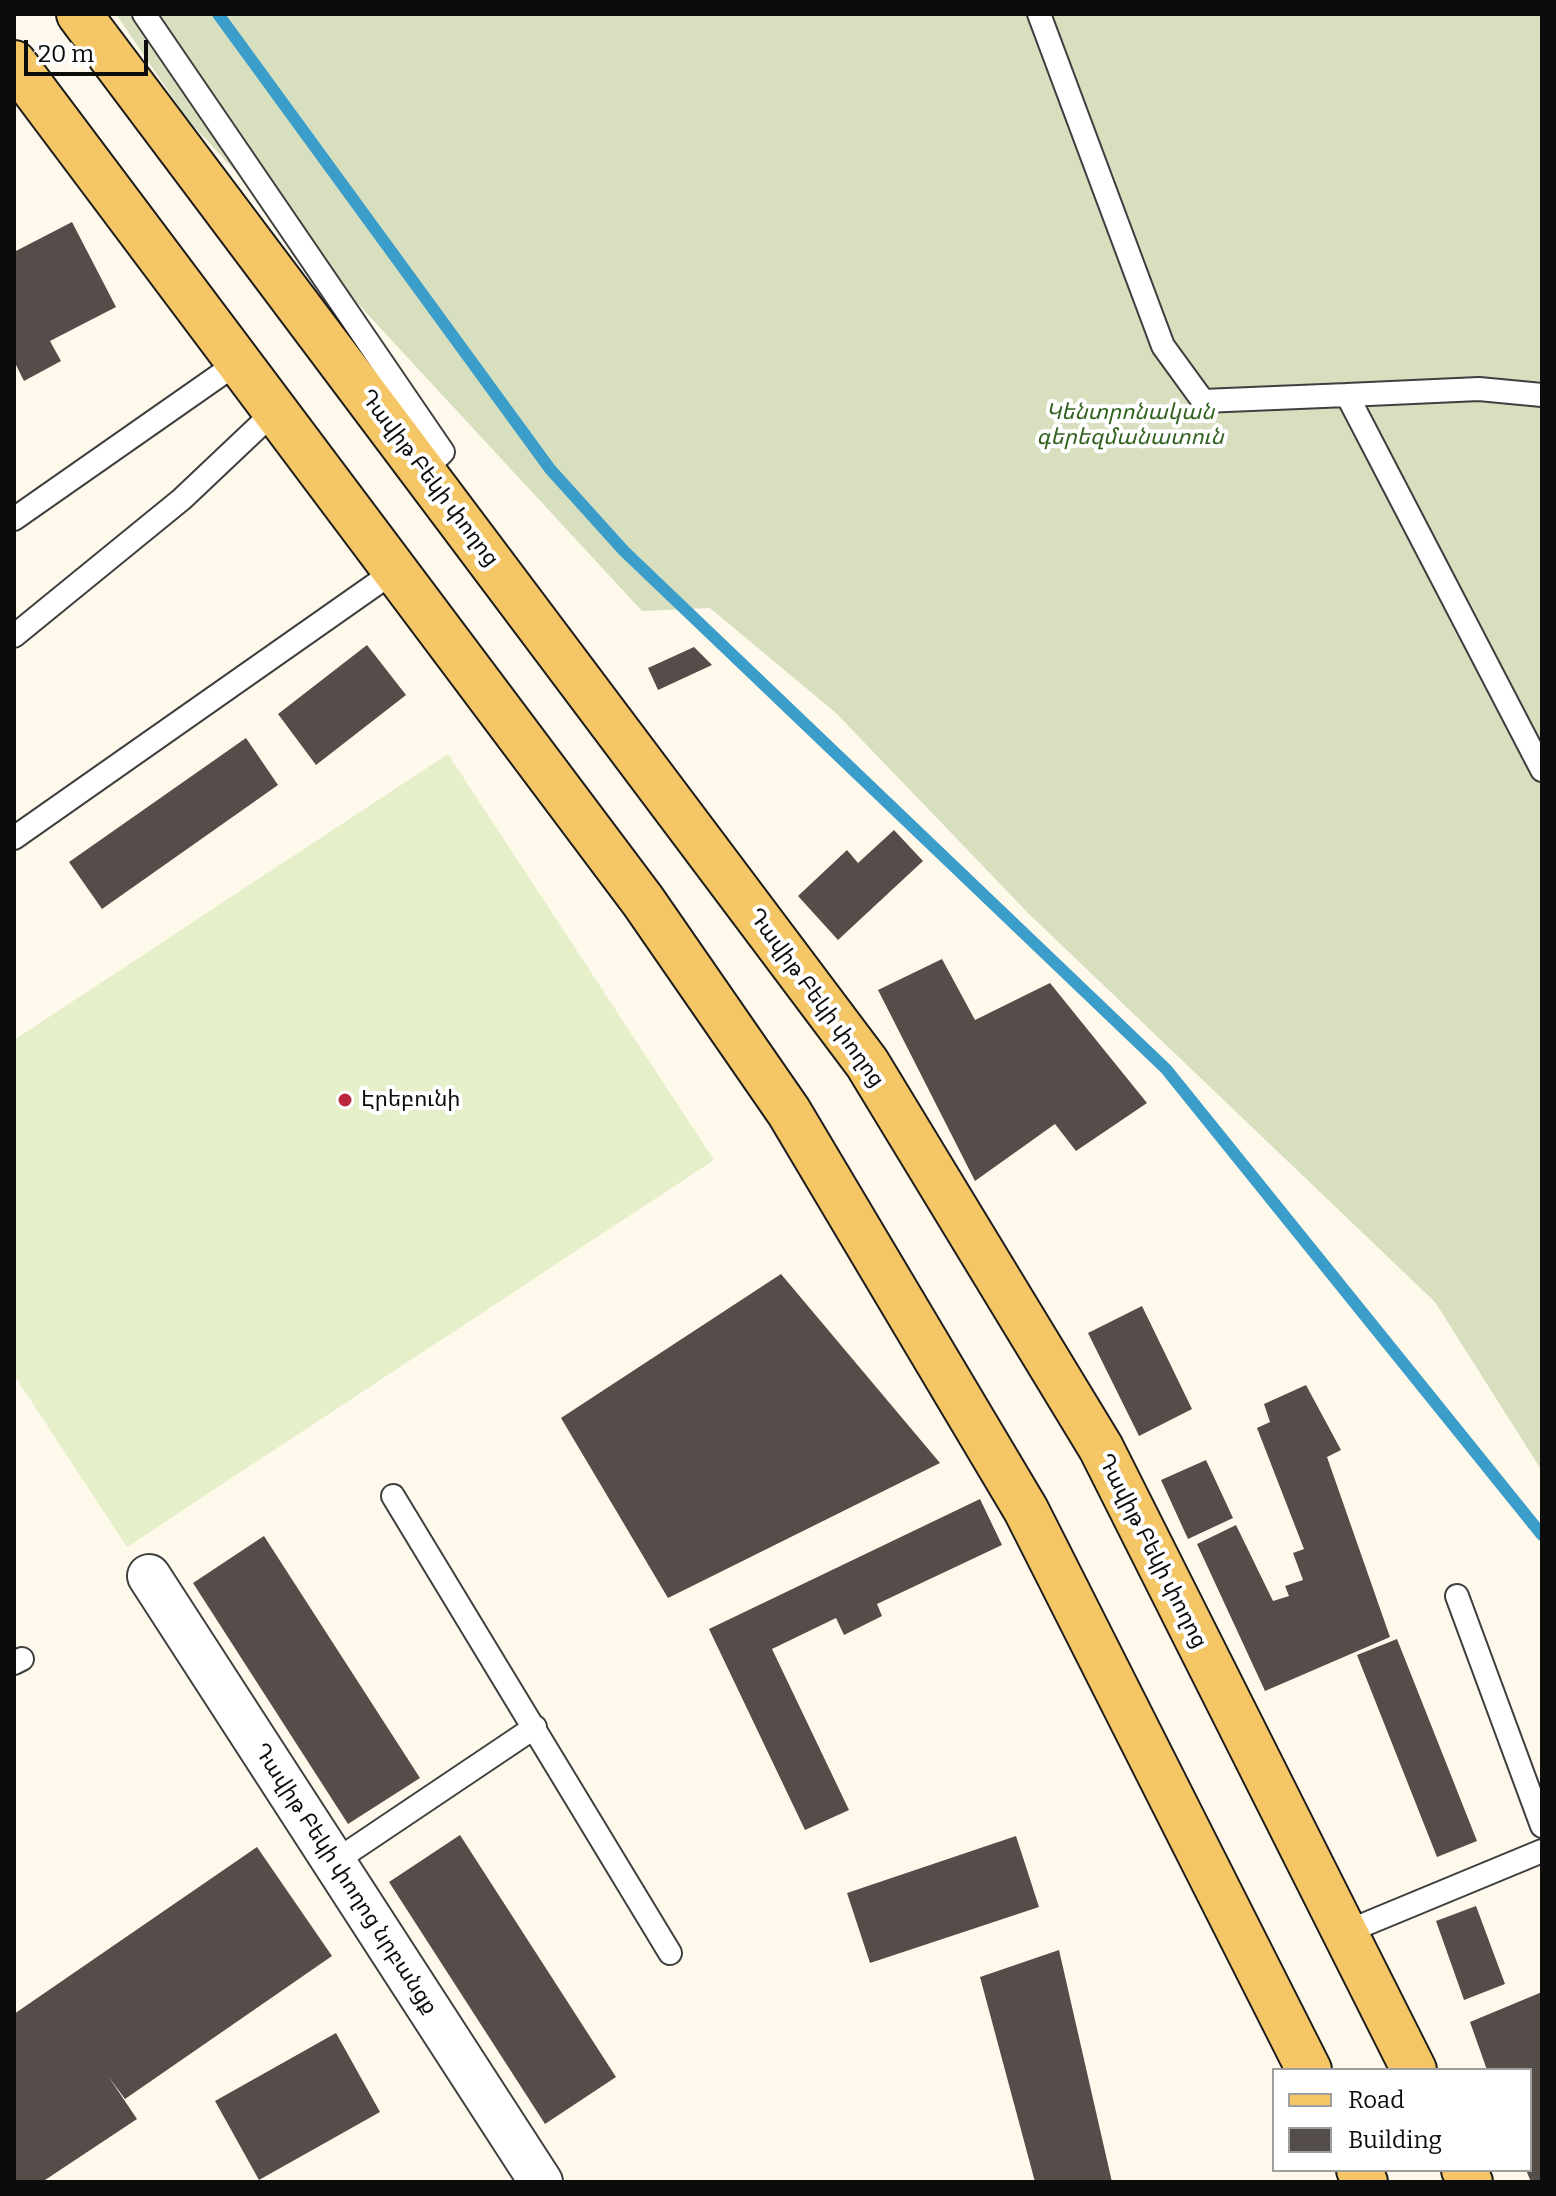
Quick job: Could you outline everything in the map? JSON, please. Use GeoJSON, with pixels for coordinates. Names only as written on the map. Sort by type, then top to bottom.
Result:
{"type":"FeatureCollection","features":[{"type":"Feature","properties":{"kind":"main road","name":"Դավիթ Բեկի փողոց"},"geometry":{"type":"LineString","coordinates":[[79,14],[867,1063],[1101,1448],[1413,2068]]}},
{"type":"Feature","properties":{"kind":"main road"},"geometry":{"type":"LineString","coordinates":[[14,63],[643,901],[789,1112],[1026,1510],[1308,2068]]}},
{"type":"Feature","properties":{"kind":"street","name":"Դավիթ Բեկի փողոց նրբանցք"},"geometry":{"type":"LineString","coordinates":[[149,1576],[541,2182]]}},
{"type":"Feature","properties":{"kind":"lane"},"geometry":{"type":"LineString","coordinates":[[144,14],[443,452],[424,471]]}},
{"type":"Feature","properties":{"kind":"lane"},"geometry":{"type":"LineString","coordinates":[[1039,14],[1163,346],[1203,401],[1479,389],[1542,395]]}},
{"type":"Feature","properties":{"kind":"lane"},"geometry":{"type":"LineString","coordinates":[[14,519],[240,361]]}},
{"type":"Feature","properties":{"kind":"lane"},"geometry":{"type":"LineString","coordinates":[[1347,395],[1542,770]]}},
{"type":"Feature","properties":{"kind":"lane"},"geometry":{"type":"LineString","coordinates":[[14,636],[182,499],[276,410]]}},
{"type":"Feature","properties":{"kind":"lane"},"geometry":{"type":"LineString","coordinates":[[14,838],[396,570]]}},
{"type":"Feature","properties":{"kind":"lane"},"geometry":{"type":"LineString","coordinates":[[393,1496],[670,1953]]}},
{"type":"Feature","properties":{"kind":"lane"},"geometry":{"type":"LineString","coordinates":[[1457,1596],[1542,1826]]}},
{"type":"Feature","properties":{"kind":"lane"},"geometry":{"type":"LineString","coordinates":[[334,1862],[535,1727]]}},
{"type":"Feature","properties":{"kind":"lane"},"geometry":{"type":"LineString","coordinates":[[1344,1933],[1542,1851]]}},
{"type":"Feature","properties":{"kind":"green space","name":"Կենտրոնական գերեզմանատուն"},"geometry":{"type":"Polygon","coordinates":[[[116,14],[1542,14],[1542,1471],[1435,1302],[1029,914],[836,713],[710,608],[642,611],[187,119],[116,14]]]}},
{"type":"Feature","properties":{"kind":"green space","name":"Էրեբունի"},"geometry":{"type":"Polygon","coordinates":[[[448,754],[714,1160],[127,1547],[14,1375],[14,1040],[448,754]]]}},
{"type":"Feature","properties":{"kind":"building"},"geometry":{"type":"Polygon","coordinates":[[[72,222],[116,307],[50,341],[61,361],[24,381],[14,361],[14,252],[72,222]]]}},
{"type":"Feature","properties":{"kind":"building"},"geometry":{"type":"Polygon","coordinates":[[[367,645],[406,695],[316,765],[278,714],[367,645]]]}},
{"type":"Feature","properties":{"kind":"building"},"geometry":{"type":"Polygon","coordinates":[[[694,647],[712,665],[658,690],[648,668],[694,647]]]}},
{"type":"Feature","properties":{"kind":"building"},"geometry":{"type":"Polygon","coordinates":[[[246,738],[278,785],[102,909],[69,862],[246,738]]]}},
{"type":"Feature","properties":{"kind":"building"},"geometry":{"type":"Polygon","coordinates":[[[894,830],[923,861],[838,940],[798,896],[847,850],[858,863],[894,830]]]}},
{"type":"Feature","properties":{"kind":"building"},"geometry":{"type":"Polygon","coordinates":[[[942,959],[975,1020],[1050,983],[1147,1103],[1076,1151],[1055,1124],[975,1181],[878,990],[942,959]]]}},
{"type":"Feature","properties":{"kind":"building"},"geometry":{"type":"Polygon","coordinates":[[[781,1274],[940,1463],[668,1598],[561,1418],[781,1274]]]}},
{"type":"Feature","properties":{"kind":"building"},"geometry":{"type":"Polygon","coordinates":[[[1142,1306],[1192,1409],[1139,1436],[1088,1333],[1142,1306]]]}},
{"type":"Feature","properties":{"kind":"building"},"geometry":{"type":"Polygon","coordinates":[[[1306,1385],[1341,1450],[1327,1457],[1390,1637],[1265,1691],[1197,1544],[1236,1525],[1273,1601],[1289,1596],[1285,1586],[1303,1580],[1293,1553],[1304,1549],[1257,1428],[1270,1422],[1264,1404],[1306,1385]]]}},
{"type":"Feature","properties":{"kind":"building"},"geometry":{"type":"Polygon","coordinates":[[[1206,1460],[1233,1518],[1188,1539],[1161,1480],[1206,1460]]]}},
{"type":"Feature","properties":{"kind":"building"},"geometry":{"type":"Polygon","coordinates":[[[980,1499],[1002,1545],[877,1604],[882,1616],[844,1635],[836,1618],[772,1649],[849,1810],[805,1830],[709,1629],[980,1499]]]}},
{"type":"Feature","properties":{"kind":"building"},"geometry":{"type":"Polygon","coordinates":[[[264,1536],[420,1778],[348,1824],[193,1583],[264,1536]]]}},
{"type":"Feature","properties":{"kind":"building"},"geometry":{"type":"Polygon","coordinates":[[[1397,1639],[1477,1841],[1437,1857],[1357,1655],[1397,1639]]]}},
{"type":"Feature","properties":{"kind":"building"},"geometry":{"type":"Polygon","coordinates":[[[460,1835],[616,2077],[545,2124],[389,1882],[460,1835]]]}},
{"type":"Feature","properties":{"kind":"building"},"geometry":{"type":"Polygon","coordinates":[[[1016,1836],[1039,1907],[870,1963],[847,1893],[1016,1836]]]}},
{"type":"Feature","properties":{"kind":"building"},"geometry":{"type":"Polygon","coordinates":[[[257,1847],[332,1956],[125,2099],[108,2076],[137,2119],[42,2182],[14,2182],[14,2014],[257,1847]]]}},
{"type":"Feature","properties":{"kind":"building"},"geometry":{"type":"Polygon","coordinates":[[[1476,1906],[1505,1984],[1464,2000],[1436,1921],[1476,1906]]]}},
{"type":"Feature","properties":{"kind":"building"},"geometry":{"type":"Polygon","coordinates":[[[1059,1950],[1112,2182],[1035,2182],[980,1977],[1059,1950]]]}},
{"type":"Feature","properties":{"kind":"building"},"geometry":{"type":"Polygon","coordinates":[[[1542,1992],[1542,2182],[1531,2182],[1527,2172],[1532,2172],[1532,2068],[1486,2068],[1470,2022],[1542,1992]]]}},
{"type":"Feature","properties":{"kind":"building"},"geometry":{"type":"Polygon","coordinates":[[[336,2033],[380,2112],[259,2180],[215,2101],[336,2033]]]}},
{"type":"Feature","properties":{"kind":"waterway"},"geometry":{"type":"LineString","coordinates":[[218,14],[550,469],[624,551],[1166,1069],[1542,1535]]}},
{"type":"Feature","properties":{"kind":"place","name":"Էրեբունի"},"geometry":{"type":"Point","coordinates":[345,1100]}}]}
